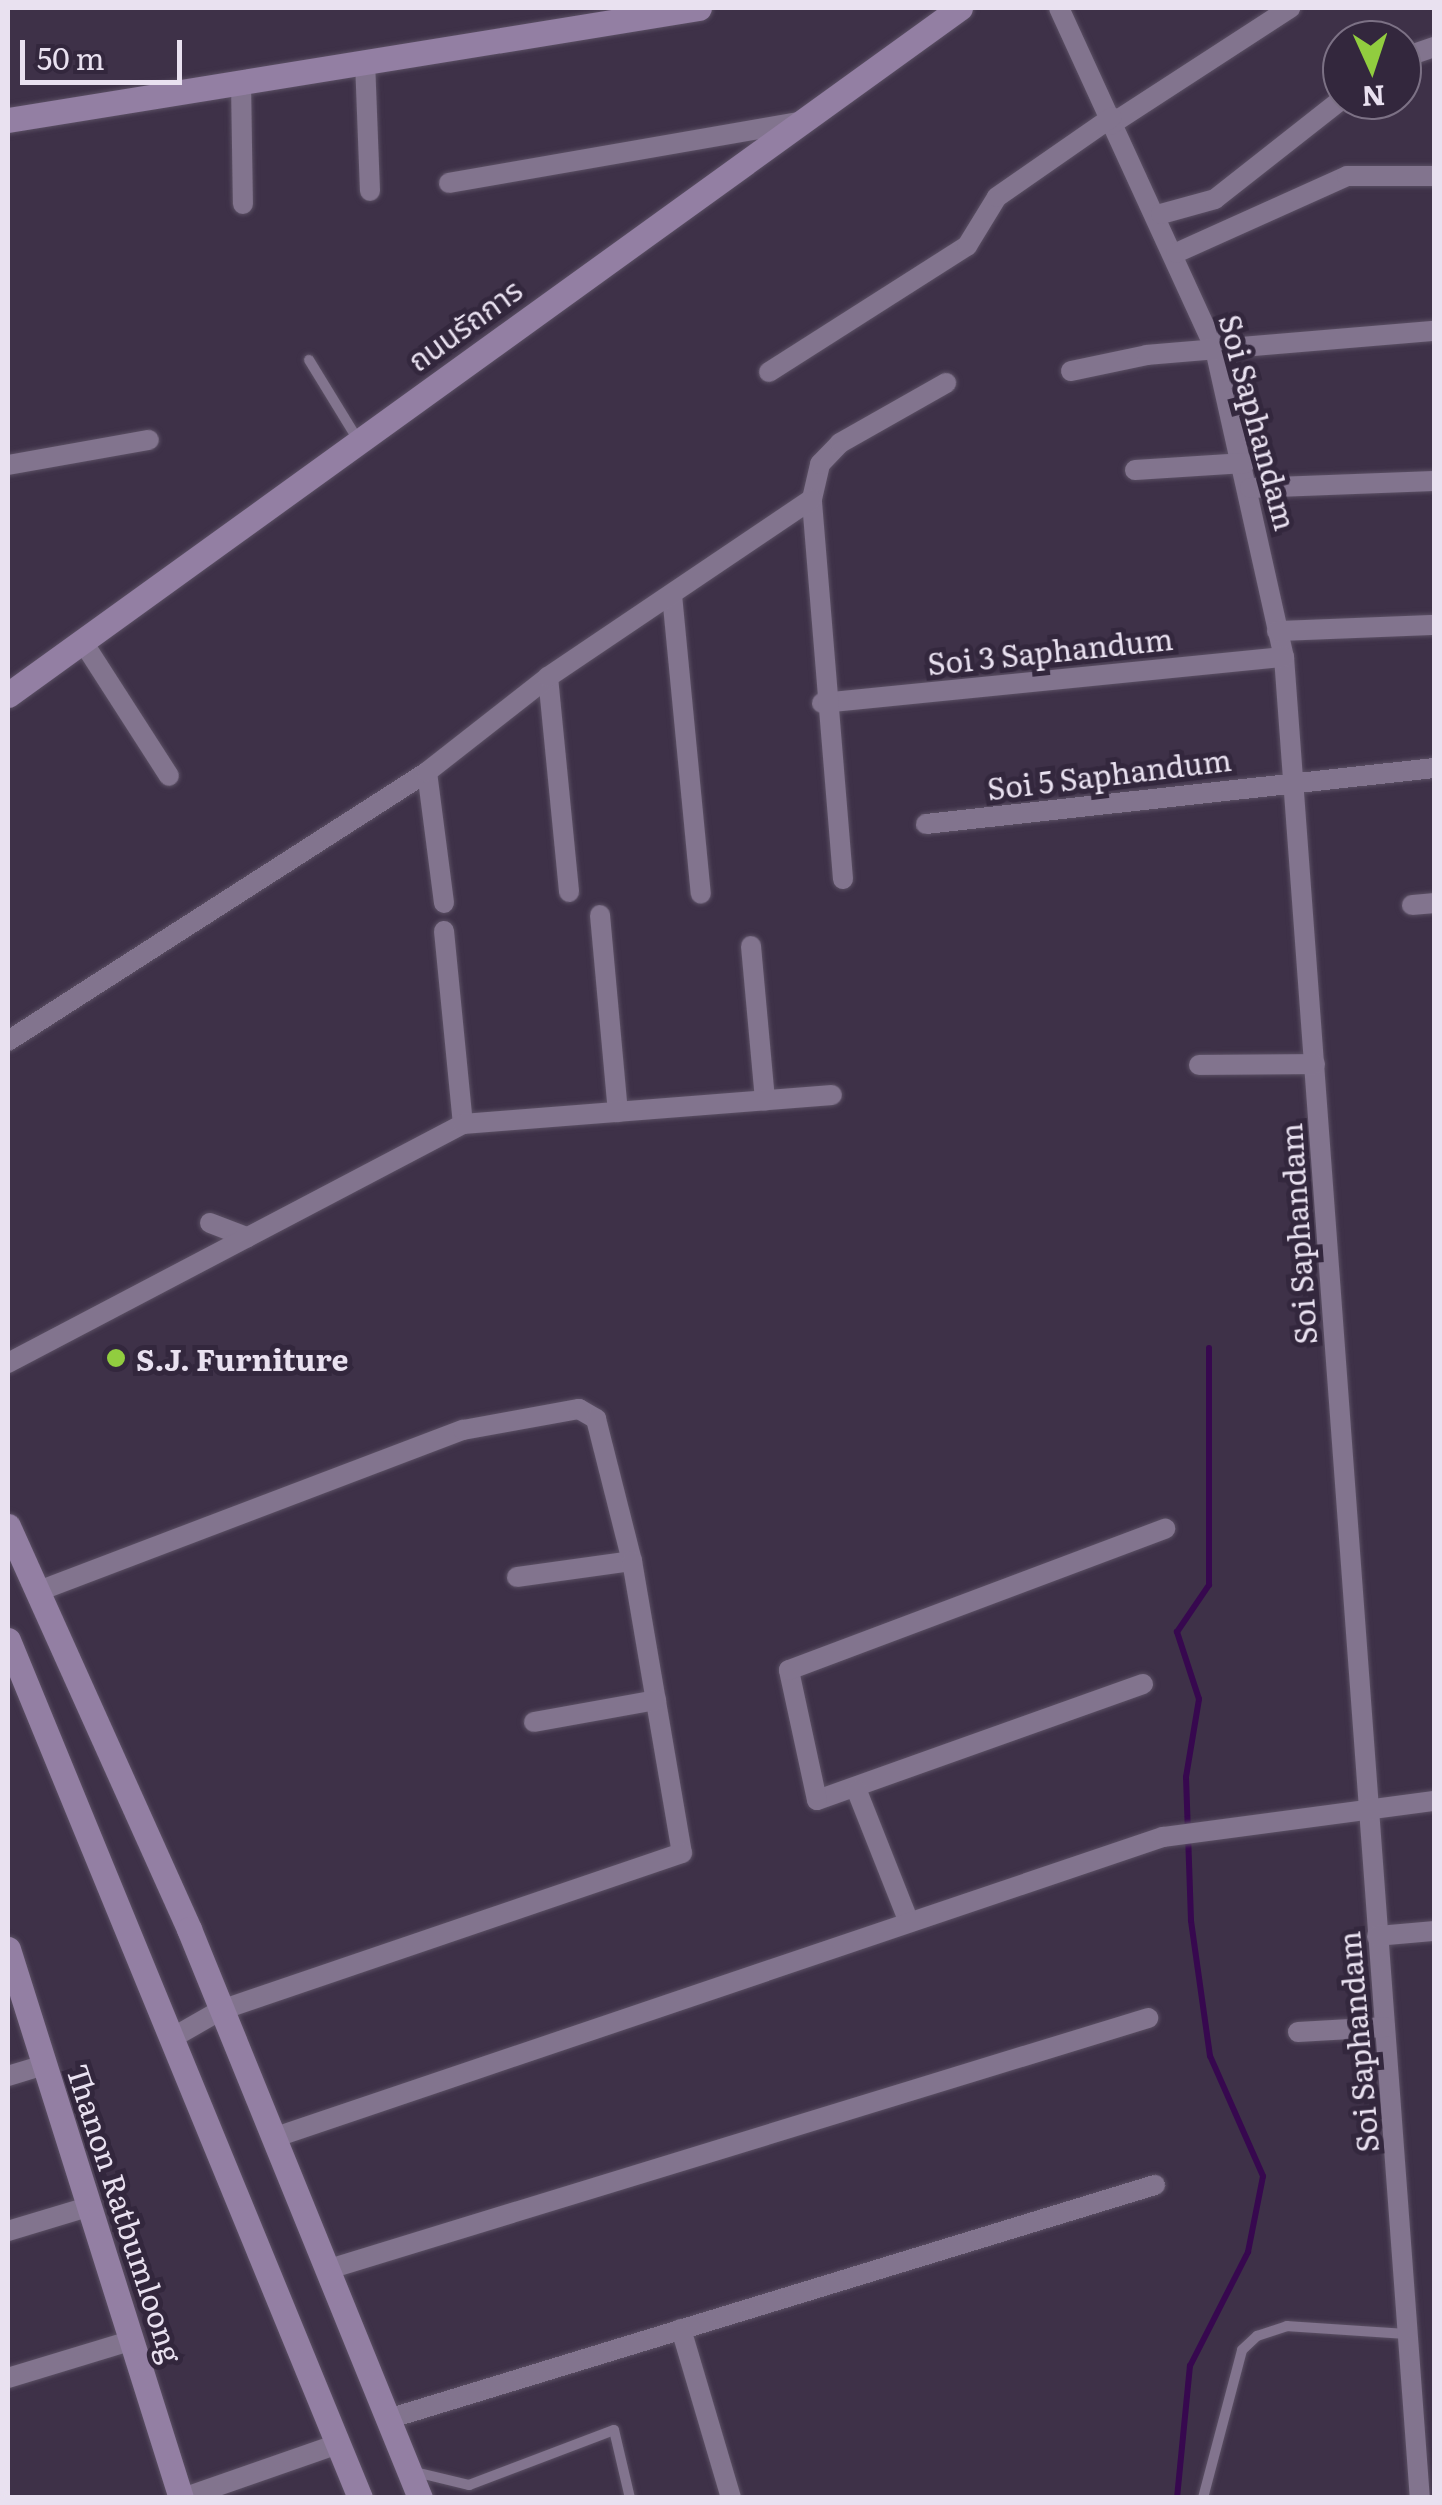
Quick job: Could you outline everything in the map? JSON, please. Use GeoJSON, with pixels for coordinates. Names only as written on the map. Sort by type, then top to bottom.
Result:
{"type":"FeatureCollection","features":[{"type":"Feature","properties":{"kind":"street"},"geometry":{"type":"LineString","coordinates":[[8,120],[699,8]]}},
{"type":"Feature","properties":{"kind":"street","name":"ถนนรัถการ"},"geometry":{"type":"LineString","coordinates":[[8,695],[960,8]]}},
{"type":"Feature","properties":{"kind":"street","name":"Soi Saphandam"},"geometry":{"type":"LineString","coordinates":[[1059,8],[1111,121],[1161,214],[1215,349],[1245,463],[1284,657],[1299,781],[1364,1806],[1410,2334],[1420,2498]]}},
{"type":"Feature","properties":{"kind":"street"},"geometry":{"type":"LineString","coordinates":[[769,372],[967,246],[997,197],[1290,8]]}},
{"type":"Feature","properties":{"kind":"street"},"geometry":{"type":"LineString","coordinates":[[366,61],[370,191]]}},
{"type":"Feature","properties":{"kind":"street"},"geometry":{"type":"LineString","coordinates":[[241,82],[243,204]]}},
{"type":"Feature","properties":{"kind":"street"},"geometry":{"type":"LineString","coordinates":[[1161,214],[1215,198],[1322,114]]}},
{"type":"Feature","properties":{"kind":"street"},"geometry":{"type":"LineString","coordinates":[[449,183],[807,120]]}},
{"type":"Feature","properties":{"kind":"street"},"geometry":{"type":"LineString","coordinates":[[1176,253],[1347,176],[1434,176]]}},
{"type":"Feature","properties":{"kind":"street"},"geometry":{"type":"LineString","coordinates":[[1071,370],[1215,349],[1434,331]]}},
{"type":"Feature","properties":{"kind":"street"},"geometry":{"type":"LineString","coordinates":[[843,880],[822,704],[812,498],[820,464],[840,443],[946,382]]}},
{"type":"Feature","properties":{"kind":"street"},"geometry":{"type":"LineString","coordinates":[[8,465],[149,440]]}},
{"type":"Feature","properties":{"kind":"street"},"geometry":{"type":"LineString","coordinates":[[1135,470],[1245,463]]}},
{"type":"Feature","properties":{"kind":"street"},"geometry":{"type":"LineString","coordinates":[[1250,488],[1434,481]]}},
{"type":"Feature","properties":{"kind":"street"},"geometry":{"type":"LineString","coordinates":[[8,1040],[426,772],[548,677],[812,498]]}},
{"type":"Feature","properties":{"kind":"street"},"geometry":{"type":"LineString","coordinates":[[672,596],[702,894]]}},
{"type":"Feature","properties":{"kind":"street"},"geometry":{"type":"LineString","coordinates":[[1277,632],[1434,625]]}},
{"type":"Feature","properties":{"kind":"street"},"geometry":{"type":"LineString","coordinates":[[83,642],[169,776]]}},
{"type":"Feature","properties":{"kind":"street","name":"Soi 3 Saphandum"},"geometry":{"type":"LineString","coordinates":[[822,704],[1284,657]]}},
{"type":"Feature","properties":{"kind":"street"},"geometry":{"type":"LineString","coordinates":[[548,677],[569,892]]}},
{"type":"Feature","properties":{"kind":"street","name":"Soi 5 Saphandum"},"geometry":{"type":"LineString","coordinates":[[926,824],[1434,768]]}},
{"type":"Feature","properties":{"kind":"street"},"geometry":{"type":"LineString","coordinates":[[426,772],[444,903]]}},
{"type":"Feature","properties":{"kind":"street"},"geometry":{"type":"LineString","coordinates":[[1412,905],[1434,903]]}},
{"type":"Feature","properties":{"kind":"street"},"geometry":{"type":"LineString","coordinates":[[600,915],[618,1112]]}},
{"type":"Feature","properties":{"kind":"street"},"geometry":{"type":"LineString","coordinates":[[444,931],[463,1124]]}},
{"type":"Feature","properties":{"kind":"street"},"geometry":{"type":"LineString","coordinates":[[751,946],[765,1100]]}},
{"type":"Feature","properties":{"kind":"street"},"geometry":{"type":"LineString","coordinates":[[1198,1065],[1315,1064]]}},
{"type":"Feature","properties":{"kind":"street"},"geometry":{"type":"LineString","coordinates":[[8,1363],[463,1124],[832,1095]]}},
{"type":"Feature","properties":{"kind":"street"},"geometry":{"type":"LineString","coordinates":[[210,1222],[246,1237]]}},
{"type":"Feature","properties":{"kind":"street"},"geometry":{"type":"LineString","coordinates":[[36,1592],[462,1430],[580,1409],[596,1418],[632,1561],[682,1854],[221,2010],[172,2038]]}},
{"type":"Feature","properties":{"kind":"street"},"geometry":{"type":"LineString","coordinates":[[8,1526],[221,2010],[420,2498]]}},
{"type":"Feature","properties":{"kind":"street"},"geometry":{"type":"LineString","coordinates":[[1144,1684],[872,1776],[857,1791],[816,1800],[789,1670],[1165,1529]]}},
{"type":"Feature","properties":{"kind":"street"},"geometry":{"type":"LineString","coordinates":[[517,1578],[632,1561]]}},
{"type":"Feature","properties":{"kind":"street"},"geometry":{"type":"LineString","coordinates":[[8,1640],[360,2498]]}},
{"type":"Feature","properties":{"kind":"street"},"geometry":{"type":"LineString","coordinates":[[534,1722],[656,1700]]}},
{"type":"Feature","properties":{"kind":"street"},"geometry":{"type":"LineString","coordinates":[[857,1791],[907,1917]]}},
{"type":"Feature","properties":{"kind":"street"},"geometry":{"type":"LineString","coordinates":[[273,2138],[907,1917],[1162,1836],[1364,1806],[1434,1801]]}},
{"type":"Feature","properties":{"kind":"street"},"geometry":{"type":"LineString","coordinates":[[1377,1936],[1434,1931]]}},
{"type":"Feature","properties":{"kind":"street","name":"Thanon Ratbumloong"},"geometry":{"type":"LineString","coordinates":[[8,1950],[182,2498]]}},
{"type":"Feature","properties":{"kind":"street"},"geometry":{"type":"LineString","coordinates":[[326,2270],[1148,2018]]}},
{"type":"Feature","properties":{"kind":"street"},"geometry":{"type":"LineString","coordinates":[[1298,2032],[1385,2027]]}},
{"type":"Feature","properties":{"kind":"street"},"geometry":{"type":"LineString","coordinates":[[8,2076],[44,2066]]}},
{"type":"Feature","properties":{"kind":"street"},"geometry":{"type":"LineString","coordinates":[[388,2419],[1155,2185]]}},
{"type":"Feature","properties":{"kind":"street"},"geometry":{"type":"LineString","coordinates":[[8,2231],[92,2206]]}},
{"type":"Feature","properties":{"kind":"street"},"geometry":{"type":"LineString","coordinates":[[681,2329],[730,2498]]}},
{"type":"Feature","properties":{"kind":"street"},"geometry":{"type":"LineString","coordinates":[[8,2378],[133,2340]]}},
{"type":"Feature","properties":{"kind":"street"},"geometry":{"type":"LineString","coordinates":[[182,2498],[338,2444]]}},
{"type":"Feature","properties":{"kind":"lane"},"geometry":{"type":"LineString","coordinates":[[309,360],[359,440]]}},
{"type":"Feature","properties":{"kind":"lane"},"geometry":{"type":"LineString","coordinates":[[1202,2498],[1242,2350],[1257,2336],[1288,2326],[1410,2334]]}},
{"type":"Feature","properties":{"kind":"lane"},"geometry":{"type":"LineString","coordinates":[[409,2471],[469,2484],[614,2430],[630,2498]]}},
{"type":"Feature","properties":{"kind":"waterway"},"geometry":{"type":"LineString","coordinates":[[1177,2498],[1190,2366],[1248,2252],[1263,2176],[1210,2056],[1191,1920],[1186,1777],[1199,1699],[1177,1632],[1209,1585],[1209,1348]]}},
{"type":"Feature","properties":{"kind":"place","name":"S.J. Furniture"},"geometry":{"type":"Point","coordinates":[116,1358]}}]}
